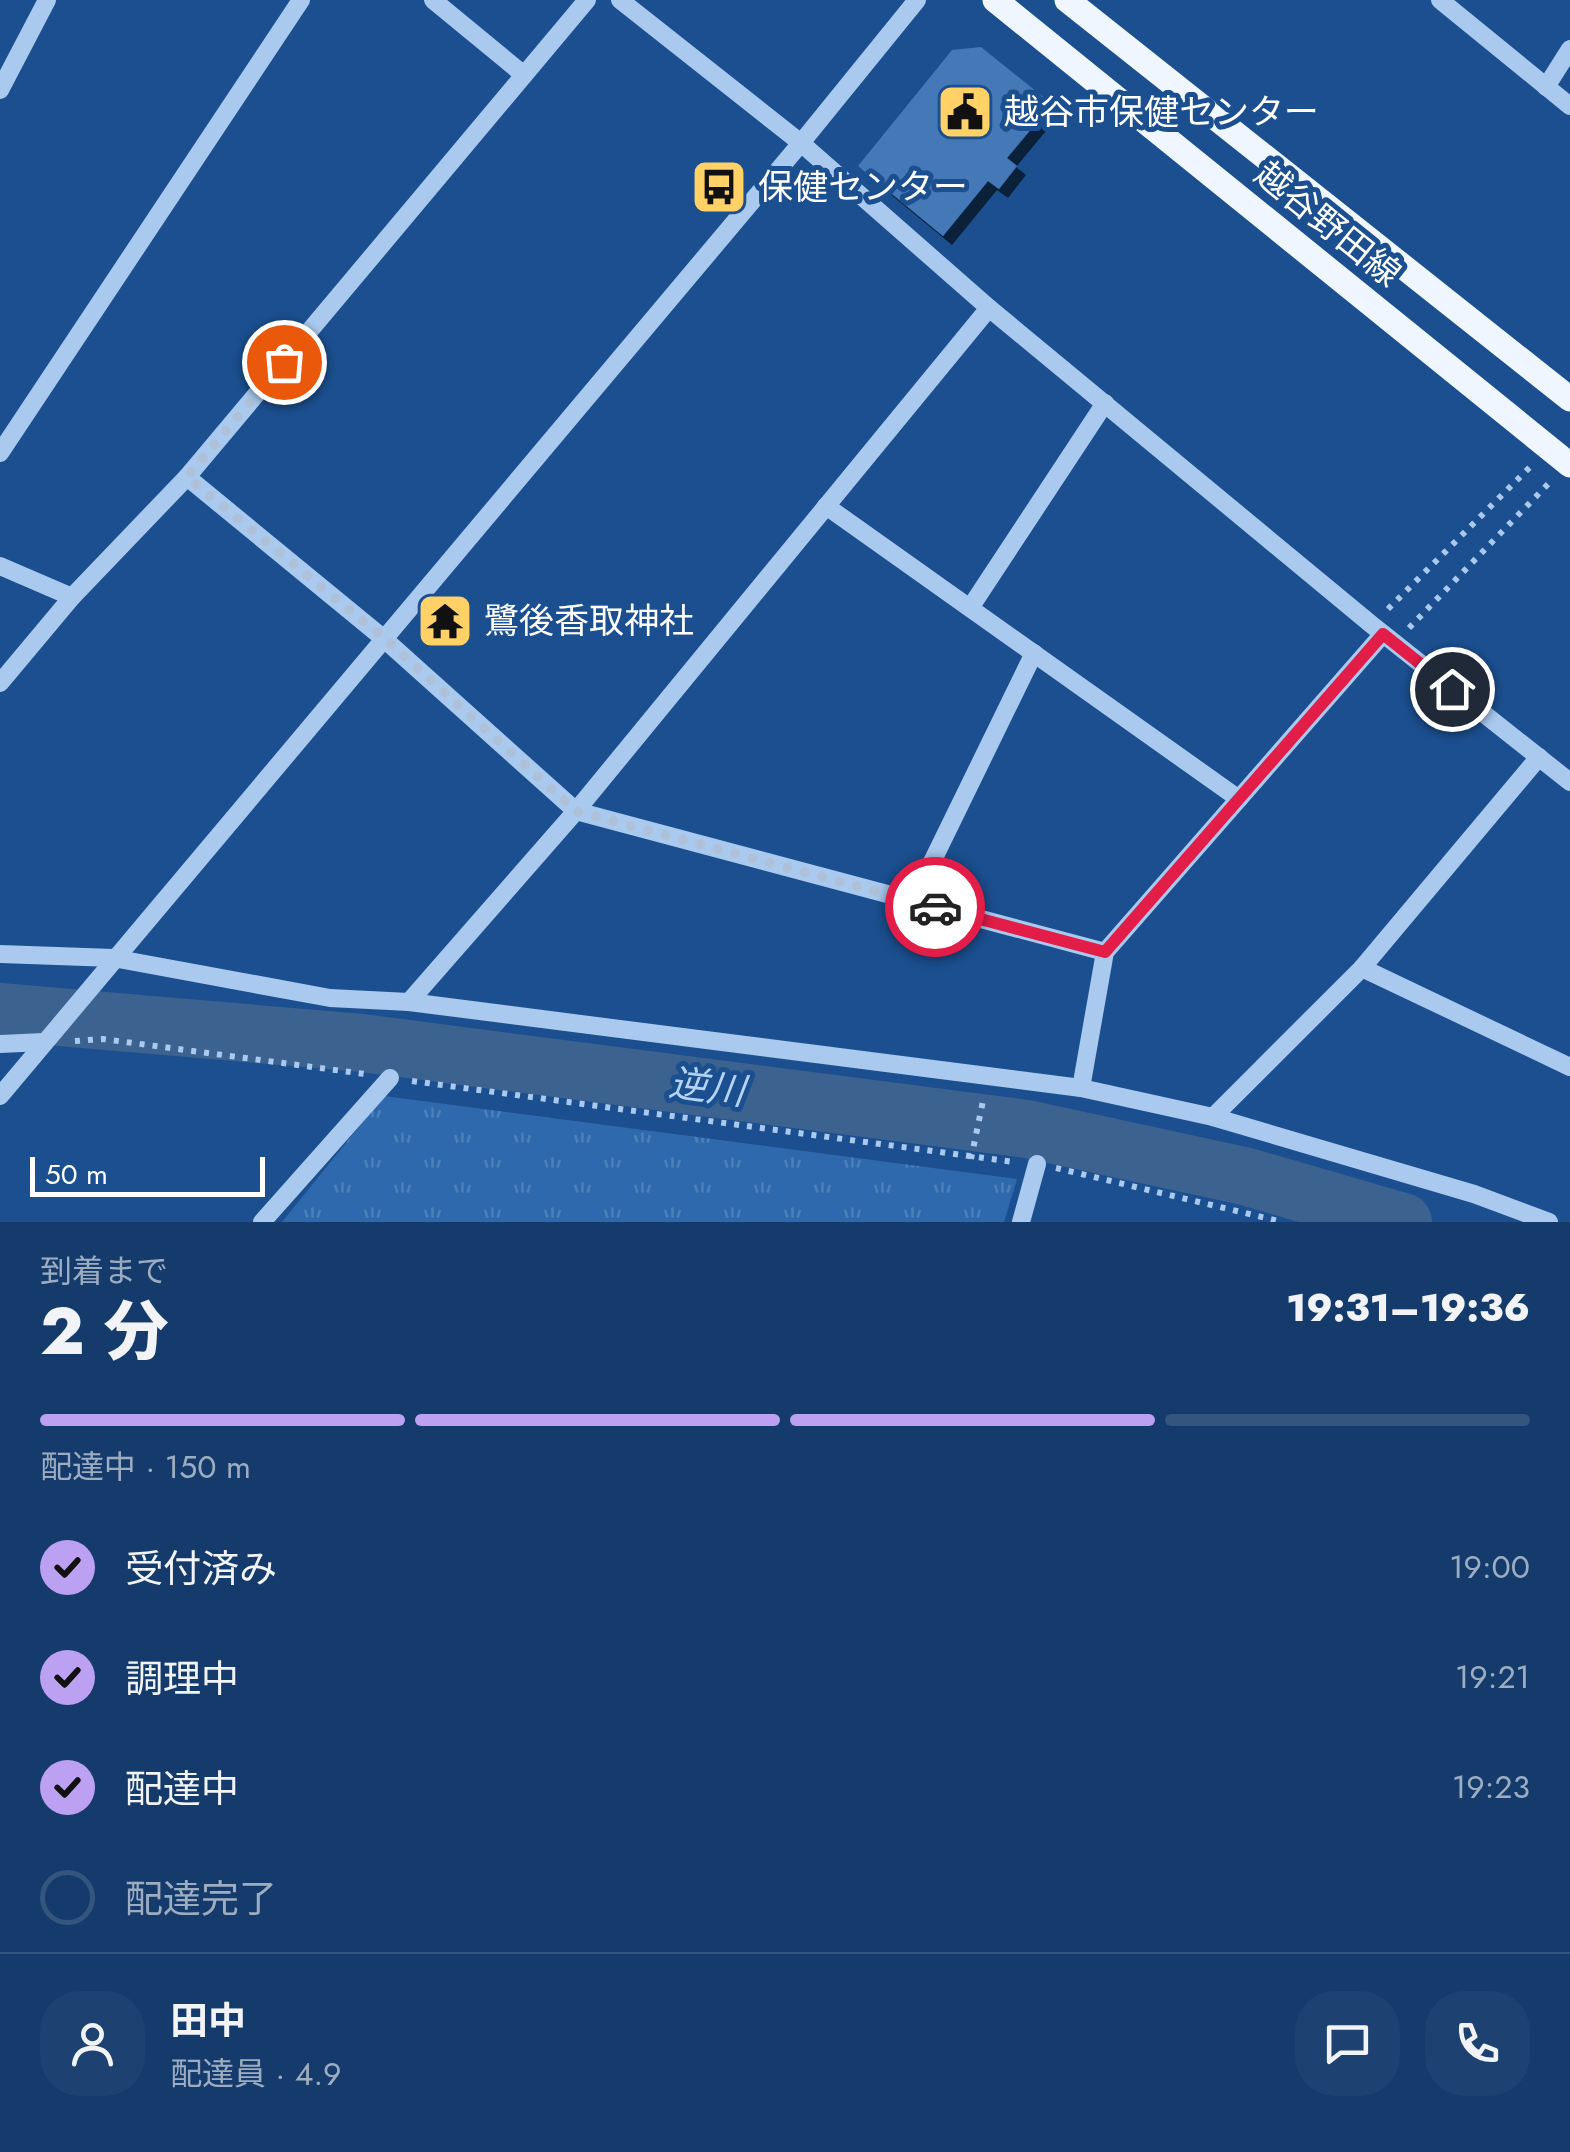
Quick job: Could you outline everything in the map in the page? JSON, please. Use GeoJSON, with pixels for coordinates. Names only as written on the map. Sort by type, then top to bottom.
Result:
{"type":"FeatureCollection","features":[{"type":"Feature","properties":{"kind":"main road","name":"越谷野田線"},"geometry":{"type":"LineString","coordinates":[[996,0],[1562,458]]}},
{"type":"Feature","properties":{"kind":"main road","name":"越谷野田線"},"geometry":{"type":"LineString","coordinates":[[1068,0],[1570,399]]}},
{"type":"Feature","properties":{"kind":"street"},"geometry":{"type":"LineString","coordinates":[[0,90],[47,0]]}},
{"type":"Feature","properties":{"kind":"street"},"geometry":{"type":"LineString","coordinates":[[0,453],[301,0]]}},
{"type":"Feature","properties":{"kind":"street"},"geometry":{"type":"LineString","coordinates":[[433,0],[524,76]]}},
{"type":"Feature","properties":{"kind":"street"},"geometry":{"type":"LineString","coordinates":[[0,683],[72,597],[187,477],[588,0]]}},
{"type":"Feature","properties":{"kind":"street"},"geometry":{"type":"LineString","coordinates":[[620,0],[801,143],[989,308],[1383,634],[1570,782]]}},
{"type":"Feature","properties":{"kind":"street"},"geometry":{"type":"LineString","coordinates":[[0,1096],[917,0]]}},
{"type":"Feature","properties":{"kind":"street"},"geometry":{"type":"LineString","coordinates":[[1440,0],[1570,106]]}},
{"type":"Feature","properties":{"kind":"street"},"geometry":{"type":"LineString","coordinates":[[1546,87],[1570,49]]}},
{"type":"Feature","properties":{"kind":"street"},"geometry":{"type":"LineString","coordinates":[[409,1002],[576,811],[989,308]]}},
{"type":"Feature","properties":{"kind":"street"},"geometry":{"type":"LineString","coordinates":[[970,608],[1105,404]]}},
{"type":"Feature","properties":{"kind":"street"},"geometry":{"type":"LineString","coordinates":[[187,477],[384,638],[576,811],[1105,952]]}},
{"type":"Feature","properties":{"kind":"street"},"geometry":{"type":"LineString","coordinates":[[826,506],[1239,799]]}},
{"type":"Feature","properties":{"kind":"street"},"geometry":{"type":"LineString","coordinates":[[0,566],[72,597]]}},
{"type":"Feature","properties":{"kind":"street"},"geometry":{"type":"LineString","coordinates":[[1081,1088],[1105,952],[1383,634]]}},
{"type":"Feature","properties":{"kind":"street"},"geometry":{"type":"LineString","coordinates":[[913,901],[1034,654]]}},
{"type":"Feature","properties":{"kind":"street"},"geometry":{"type":"LineString","coordinates":[[1213,1117],[1362,968],[1539,757]]}},
{"type":"Feature","properties":{"kind":"street"},"geometry":{"type":"LineString","coordinates":[[0,954],[110,963],[330,998],[409,1002],[1081,1088],[1213,1117],[1474,1194],[1548,1222]]}},
{"type":"Feature","properties":{"kind":"street"},"geometry":{"type":"LineString","coordinates":[[1362,968],[1570,1067]]}},
{"type":"Feature","properties":{"kind":"street"},"geometry":{"type":"LineString","coordinates":[[0,1044],[44,1042]]}},
{"type":"Feature","properties":{"kind":"street"},"geometry":{"type":"LineString","coordinates":[[262,1222],[390,1078]]}},
{"type":"Feature","properties":{"kind":"street"},"geometry":{"type":"LineString","coordinates":[[1021,1222],[1037,1164]]}},
{"type":"Feature","properties":{"kind":"path"},"geometry":{"type":"LineString","coordinates":[[1383,634],[1562,458]]}},
{"type":"Feature","properties":{"kind":"path"},"geometry":{"type":"LineString","coordinates":[[1383,634],[1562,458]]}},
{"type":"Feature","properties":{"kind":"path"},"geometry":{"type":"LineString","coordinates":[[44,1042],[103,1040],[1037,1164],[1284,1222]]}},
{"type":"Feature","properties":{"kind":"path"},"geometry":{"type":"LineString","coordinates":[[971,1158],[984,1096]]}},
{"type":"Feature","properties":{"kind":"green space"},"geometry":{"type":"Polygon","coordinates":[[[384,1096],[1017,1179],[1004,1222],[282,1222],[384,1096]]]}},
{"type":"Feature","properties":{"kind":"building"},"geometry":{"type":"Polygon","coordinates":[[[981,47],[1052,104],[1007,158],[1017,166],[999,189],[988,181],[943,236],[858,166],[952,50],[981,47]]]}},
{"type":"Feature","properties":{"kind":"waterway","name":"逆川"},"geometry":{"type":"LineString","coordinates":[[0,1012],[362,1043],[1027,1129],[1244,1176],[1403,1222]]}},
{"type":"Feature","properties":{"kind":"way so far"},"geometry":{"type":"LineString","coordinates":[[284,362],[187,477],[384,638],[576,811],[935,907]]}},
{"type":"Feature","properties":{"kind":"place","name":"越谷市保健センター"},"geometry":{"type":"Point","coordinates":[965,112]}},
{"type":"Feature","properties":{"kind":"place","name":"保健センター"},"geometry":{"type":"Point","coordinates":[719,187]}},
{"type":"Feature","properties":{"kind":"place","name":"鷺後香取神社"},"geometry":{"type":"Point","coordinates":[445,621]}},
{"type":"Feature","properties":{"kind":"route"},"geometry":{"type":"LineString","coordinates":[[935,907],[1105,952],[1383,634],[1452,689]]}}]}
